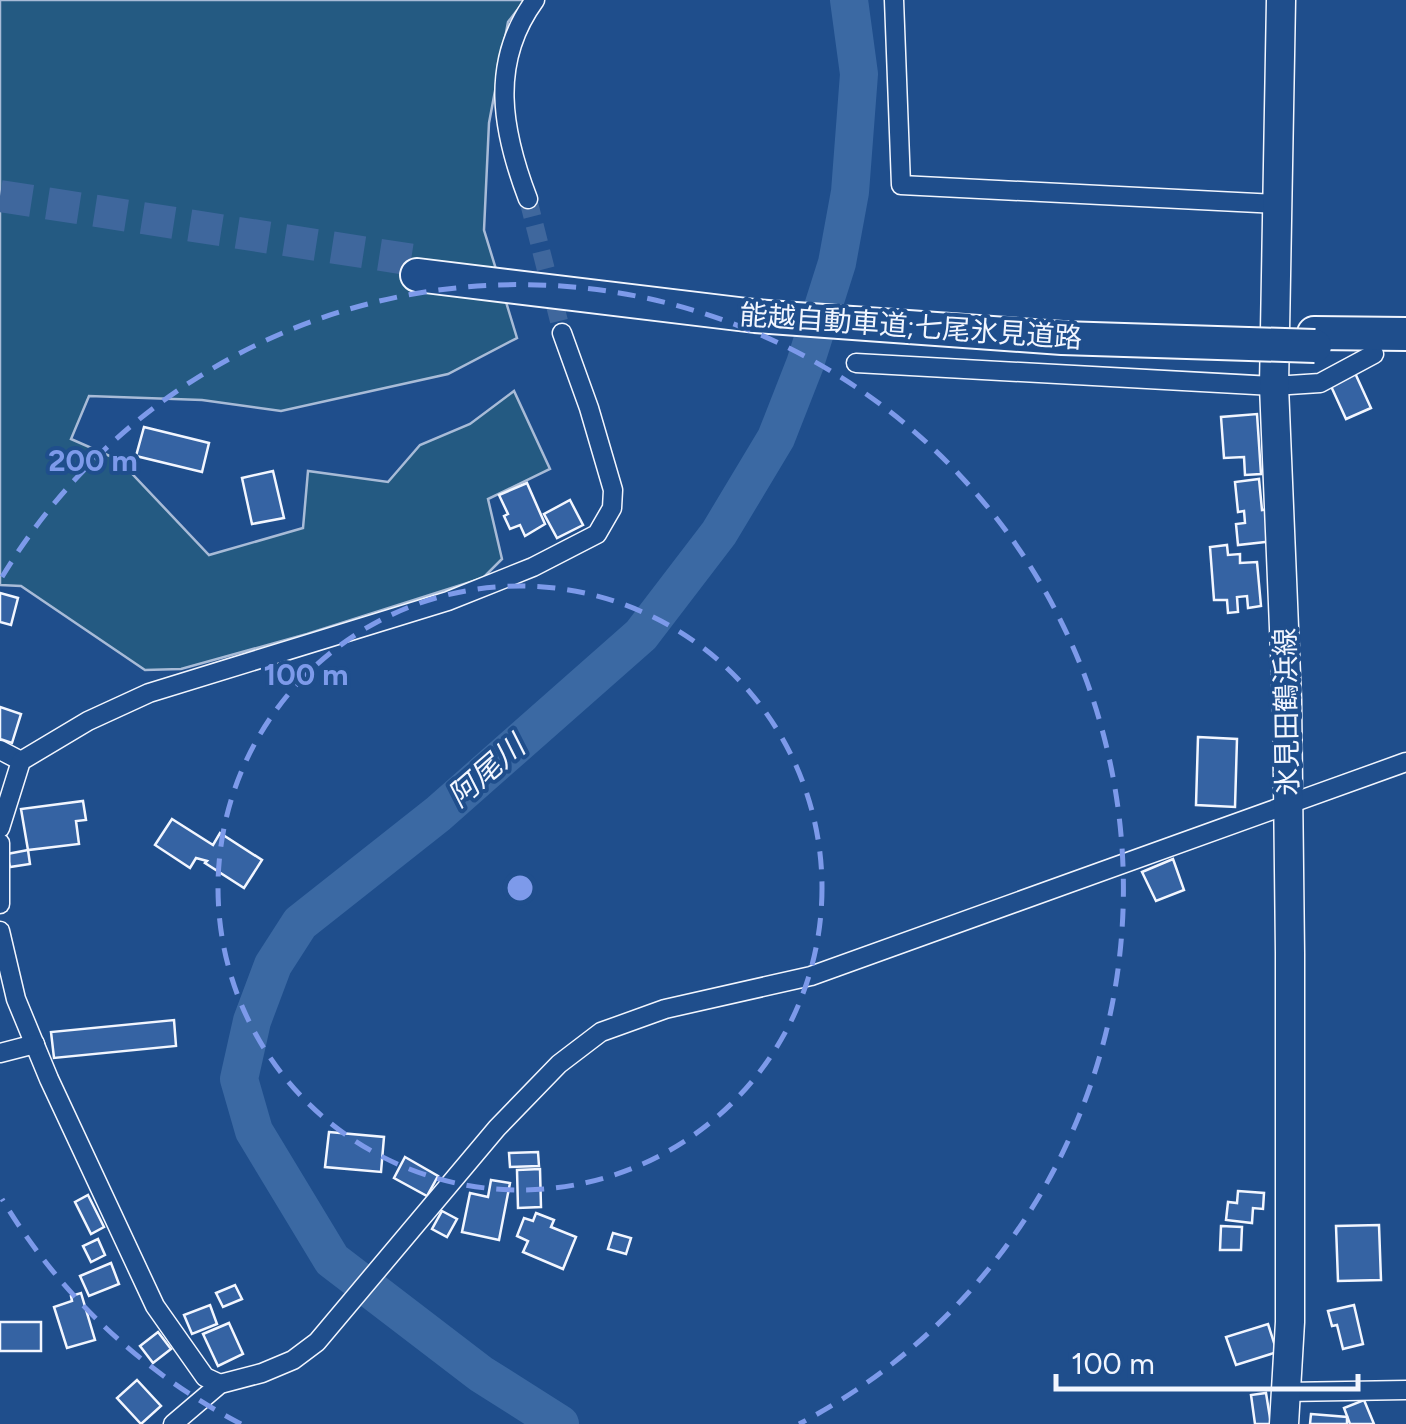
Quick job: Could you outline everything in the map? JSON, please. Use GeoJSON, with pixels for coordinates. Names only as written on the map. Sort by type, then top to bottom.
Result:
{"type":"FeatureCollection","features":[{"type":"Feature","properties":{"kind":"highway","name":"能越自動車道;七尾氷見道路"},"geometry":{"type":"LineString","coordinates":[[419,268],[756,309],[1315,340],[1390,351]]}},
{"type":"Feature","properties":{"kind":"highway","name":"能越自動車道;七尾氷見道路"},"geometry":{"type":"LineString","coordinates":[[1315,340],[1406,334]]}},
{"type":"Feature","properties":{"kind":"main road","name":"氷見田鶴浜線"},"geometry":{"type":"LineString","coordinates":[[1281,0],[1274,386],[1288,700],[1290,1322],[1284,1424]]}},
{"type":"Feature","properties":{"kind":"street"},"geometry":{"type":"LineString","coordinates":[[528,199],[514,164],[501,97],[518,23],[535,0]]}},
{"type":"Feature","properties":{"kind":"street"},"geometry":{"type":"LineString","coordinates":[[894,0],[901,185],[1278,204]]}},
{"type":"Feature","properties":{"kind":"street"},"geometry":{"type":"LineString","coordinates":[[0,828],[20,761],[88,721],[149,692],[448,600],[533,567],[597,534],[612,508],[613,490],[562,332]]}},
{"type":"Feature","properties":{"kind":"street"},"geometry":{"type":"LineString","coordinates":[[856,363],[1274,386],[1320,383],[1390,351]]}},
{"type":"Feature","properties":{"kind":"street"},"geometry":{"type":"LineString","coordinates":[[0,750],[20,761]]}},
{"type":"Feature","properties":{"kind":"street"},"geometry":{"type":"LineString","coordinates":[[173,1424],[220,1384],[294,1360],[334,1326],[497,1128],[559,1064],[601,1032],[665,1009],[811,976],[1406,762]]}},
{"type":"Feature","properties":{"kind":"street"},"geometry":{"type":"LineString","coordinates":[[0,843],[0,904]]}},
{"type":"Feature","properties":{"kind":"street"},"geometry":{"type":"LineString","coordinates":[[0,931],[16,998],[35,1044],[155,1306],[205,1377],[220,1384]]}},
{"type":"Feature","properties":{"kind":"street"},"geometry":{"type":"LineString","coordinates":[[0,1053],[35,1044]]}},
{"type":"Feature","properties":{"kind":"street"},"geometry":{"type":"LineString","coordinates":[[1286,1392],[1406,1390]]}},
{"type":"Feature","properties":{"kind":"shaded area"},"geometry":{"type":"Polygon","coordinates":[[[0,0],[525,0],[508,22],[489,123],[484,230],[517,338],[448,374],[281,411],[202,400],[89,396],[71,439],[119,460],[209,555],[303,528],[308,471],[388,482],[420,445],[470,424],[514,391],[550,469],[488,499],[502,559],[483,578],[181,669],[145,670],[21,586],[0,585],[0,0]]]}},
{"type":"Feature","properties":{"kind":"building"},"geometry":{"type":"Polygon","coordinates":[[[1355,373],[1371,408],[1346,419],[1330,384],[1355,373]]]}},
{"type":"Feature","properties":{"kind":"building"},"geometry":{"type":"Polygon","coordinates":[[[1257,414],[1261,474],[1245,475],[1244,457],[1224,458],[1221,417],[1257,414]]]}},
{"type":"Feature","properties":{"kind":"building"},"geometry":{"type":"Polygon","coordinates":[[[144,427],[209,443],[202,472],[136,456],[144,427]]]}},
{"type":"Feature","properties":{"kind":"building"},"geometry":{"type":"Polygon","coordinates":[[[273,471],[284,518],[252,524],[242,478],[273,471]]]}},
{"type":"Feature","properties":{"kind":"building"},"geometry":{"type":"Polygon","coordinates":[[[1259,479],[1262,510],[1270,509],[1274,541],[1238,545],[1236,524],[1245,523],[1244,511],[1238,512],[1235,482],[1259,479]]]}},
{"type":"Feature","properties":{"kind":"building"},"geometry":{"type":"Polygon","coordinates":[[[527,483],[545,524],[525,536],[520,525],[510,529],[499,495],[527,483]]]}},
{"type":"Feature","properties":{"kind":"building"},"geometry":{"type":"Polygon","coordinates":[[[570,500],[583,525],[557,538],[544,514],[570,500]]]}},
{"type":"Feature","properties":{"kind":"building"},"geometry":{"type":"Polygon","coordinates":[[[1227,545],[1228,555],[1240,554],[1240,563],[1257,562],[1261,606],[1248,608],[1247,596],[1237,597],[1238,612],[1228,613],[1227,600],[1214,600],[1210,547],[1227,545]]]}},
{"type":"Feature","properties":{"kind":"building"},"geometry":{"type":"Polygon","coordinates":[[[0,593],[18,598],[11,625],[0,622],[0,593]]]}},
{"type":"Feature","properties":{"kind":"building"},"geometry":{"type":"Polygon","coordinates":[[[0,707],[21,714],[12,743],[0,739],[0,707]]]}},
{"type":"Feature","properties":{"kind":"building"},"geometry":{"type":"Polygon","coordinates":[[[1198,737],[1237,739],[1235,807],[1196,805],[1198,737]]]}},
{"type":"Feature","properties":{"kind":"building"},"geometry":{"type":"Polygon","coordinates":[[[83,801],[86,820],[76,821],[79,844],[28,850],[21,809],[83,801]]]}},
{"type":"Feature","properties":{"kind":"building"},"geometry":{"type":"Polygon","coordinates":[[[172,819],[213,845],[220,833],[262,860],[244,888],[207,861],[196,858],[190,868],[155,845],[172,819]]]}},
{"type":"Feature","properties":{"kind":"building"},"geometry":{"type":"Polygon","coordinates":[[[28,850],[30,864],[10,867],[7,854],[28,850]]]}},
{"type":"Feature","properties":{"kind":"building"},"geometry":{"type":"Polygon","coordinates":[[[1173,859],[1184,890],[1156,901],[1142,872],[1173,859]]]}},
{"type":"Feature","properties":{"kind":"building"},"geometry":{"type":"Polygon","coordinates":[[[174,1020],[176,1046],[54,1058],[51,1032],[174,1020]]]}},
{"type":"Feature","properties":{"kind":"building"},"geometry":{"type":"Polygon","coordinates":[[[329,1132],[384,1137],[381,1172],[325,1167],[329,1132]]]}},
{"type":"Feature","properties":{"kind":"building"},"geometry":{"type":"Polygon","coordinates":[[[538,1152],[539,1166],[510,1167],[509,1153],[538,1152]]]}},
{"type":"Feature","properties":{"kind":"building"},"geometry":{"type":"Polygon","coordinates":[[[405,1157],[438,1176],[427,1196],[394,1178],[405,1157]]]}},
{"type":"Feature","properties":{"kind":"building"},"geometry":{"type":"Polygon","coordinates":[[[540,1169],[541,1207],[518,1208],[517,1170],[540,1169]]]}},
{"type":"Feature","properties":{"kind":"building"},"geometry":{"type":"Polygon","coordinates":[[[491,1180],[510,1183],[499,1240],[462,1232],[470,1193],[488,1197],[491,1180]]]}},
{"type":"Feature","properties":{"kind":"building"},"geometry":{"type":"Polygon","coordinates":[[[1238,1191],[1264,1193],[1263,1209],[1253,1208],[1252,1223],[1226,1220],[1228,1202],[1237,1203],[1238,1191]]]}},
{"type":"Feature","properties":{"kind":"building"},"geometry":{"type":"Polygon","coordinates":[[[88,1195],[104,1227],[91,1234],[75,1202],[88,1195]]]}},
{"type":"Feature","properties":{"kind":"building"},"geometry":{"type":"Polygon","coordinates":[[[442,1211],[457,1219],[447,1237],[432,1229],[442,1211]]]}},
{"type":"Feature","properties":{"kind":"building"},"geometry":{"type":"Polygon","coordinates":[[[536,1213],[554,1220],[551,1227],[576,1237],[563,1269],[523,1252],[528,1241],[517,1236],[524,1218],[533,1221],[536,1213]]]}},
{"type":"Feature","properties":{"kind":"building"},"geometry":{"type":"Polygon","coordinates":[[[1379,1225],[1381,1280],[1338,1281],[1336,1226],[1379,1225]]]}},
{"type":"Feature","properties":{"kind":"building"},"geometry":{"type":"Polygon","coordinates":[[[1221,1226],[1242,1227],[1241,1250],[1220,1250],[1221,1226]]]}},
{"type":"Feature","properties":{"kind":"building"},"geometry":{"type":"Polygon","coordinates":[[[613,1233],[631,1238],[626,1254],[608,1249],[613,1233]]]}},
{"type":"Feature","properties":{"kind":"building"},"geometry":{"type":"Polygon","coordinates":[[[98,1239],[105,1255],[91,1262],[83,1246],[98,1239]]]}},
{"type":"Feature","properties":{"kind":"building"},"geometry":{"type":"Polygon","coordinates":[[[111,1263],[119,1284],[89,1296],[80,1276],[111,1263]]]}},
{"type":"Feature","properties":{"kind":"building"},"geometry":{"type":"Polygon","coordinates":[[[235,1285],[242,1299],[223,1307],[216,1293],[235,1285]]]}},
{"type":"Feature","properties":{"kind":"building"},"geometry":{"type":"Polygon","coordinates":[[[81,1293],[95,1340],[67,1348],[54,1307],[81,1293]]]}},
{"type":"Feature","properties":{"kind":"building"},"geometry":{"type":"Polygon","coordinates":[[[210,1305],[217,1324],[192,1334],[184,1315],[210,1305]]]}},
{"type":"Feature","properties":{"kind":"building"},"geometry":{"type":"Polygon","coordinates":[[[1354,1305],[1363,1344],[1343,1349],[1337,1325],[1332,1326],[1328,1311],[1354,1305]]]}},
{"type":"Feature","properties":{"kind":"building"},"geometry":{"type":"Polygon","coordinates":[[[0,1322],[41,1322],[41,1351],[0,1351],[0,1322]]]}},
{"type":"Feature","properties":{"kind":"building"},"geometry":{"type":"Polygon","coordinates":[[[229,1323],[243,1354],[218,1366],[203,1334],[229,1323]]]}},
{"type":"Feature","properties":{"kind":"building"},"geometry":{"type":"Polygon","coordinates":[[[1268,1324],[1277,1352],[1236,1365],[1226,1337],[1268,1324]]]}},
{"type":"Feature","properties":{"kind":"building"},"geometry":{"type":"Polygon","coordinates":[[[158,1332],[171,1349],[153,1363],[140,1346],[158,1332]]]}},
{"type":"Feature","properties":{"kind":"building"},"geometry":{"type":"Polygon","coordinates":[[[137,1380],[161,1406],[141,1424],[117,1398],[137,1380]]]}},
{"type":"Feature","properties":{"kind":"building"},"geometry":{"type":"Polygon","coordinates":[[[1266,1393],[1271,1424],[1255,1424],[1251,1395],[1266,1393]]]}},
{"type":"Feature","properties":{"kind":"building"},"geometry":{"type":"Polygon","coordinates":[[[1364,1400],[1374,1424],[1350,1424],[1344,1408],[1364,1400]]]}},
{"type":"Feature","properties":{"kind":"building"},"geometry":{"type":"Polygon","coordinates":[[[1311,1414],[1347,1417],[1347,1424],[1310,1424],[1311,1414]]]}},
{"type":"Feature","properties":{"kind":"waterway","name":"阿尾川"},"geometry":{"type":"LineString","coordinates":[[560,1424],[481,1374],[332,1260],[254,1131],[239,1079],[252,1021],[273,965],[300,923],[438,814],[641,635],[719,533],[776,438],[805,364],[837,263],[850,192],[859,74],[849,0]]}},
{"type":"Feature","properties":{"kind":"tunnel"},"geometry":{"type":"LineString","coordinates":[[0,196],[420,261]]}},
{"type":"Feature","properties":{"kind":"tunnel"},"geometry":{"type":"LineString","coordinates":[[528,199],[562,333]]}}]}
